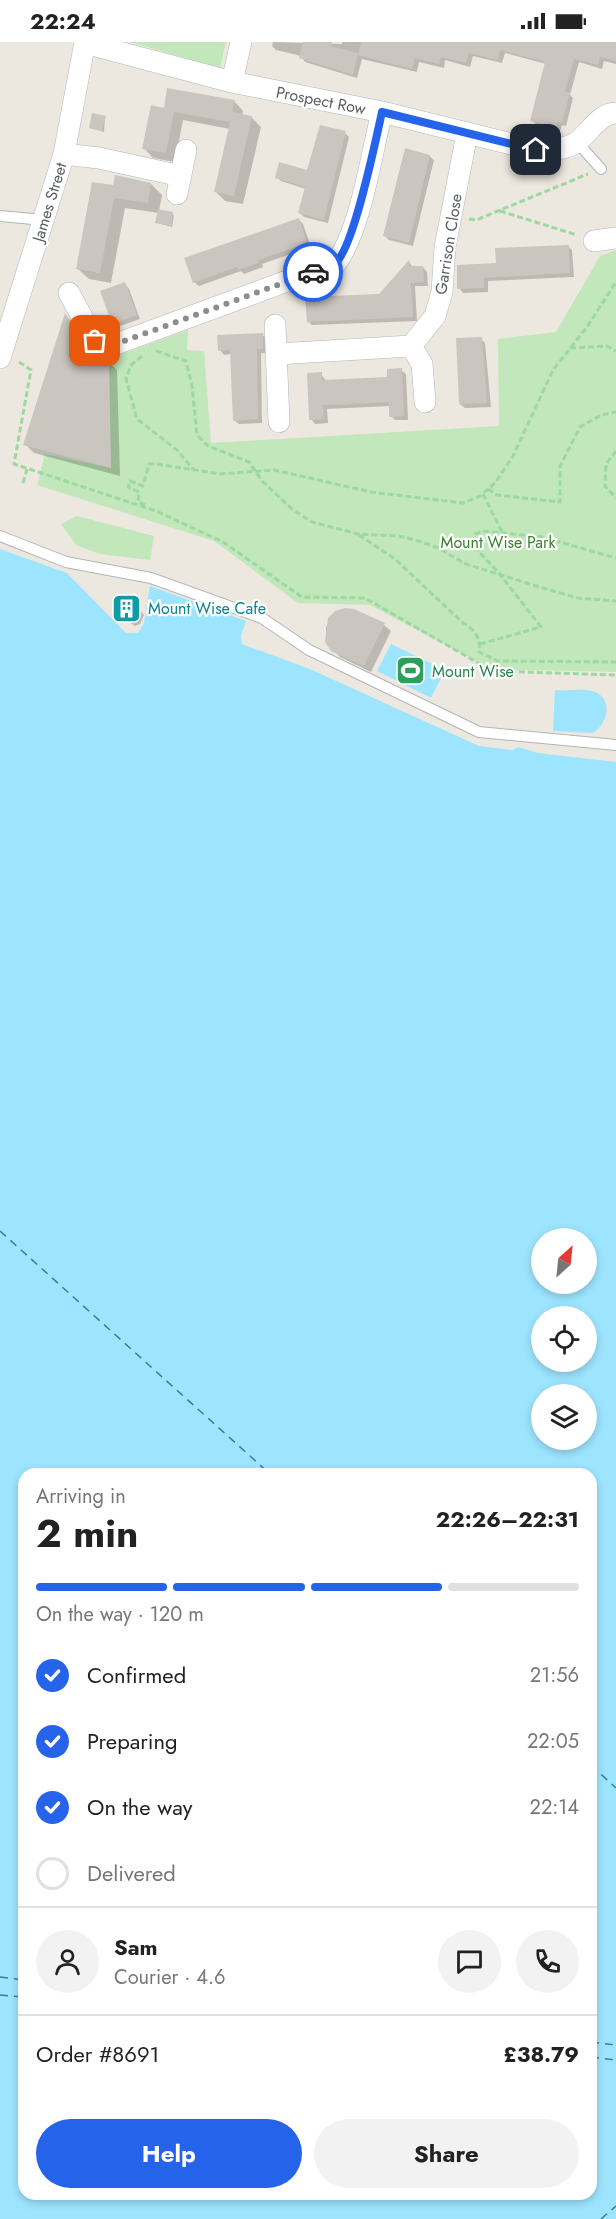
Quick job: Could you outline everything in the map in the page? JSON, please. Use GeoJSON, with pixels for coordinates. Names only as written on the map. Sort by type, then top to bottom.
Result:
{"type":"FeatureCollection","features":[{"type":"Feature","properties":{"kind":"street","name":"Prospect Row"},"geometry":{"type":"LineString","coordinates":[[85,42],[232,82],[382,112],[536,150],[568,145]]}},
{"type":"Feature","properties":{"kind":"street","name":"James Street"},"geometry":{"type":"LineString","coordinates":[[2,354],[11,318],[45,220],[64,154],[85,42]]}},
{"type":"Feature","properties":{"kind":"street"},"geometry":{"type":"LineString","coordinates":[[232,82],[241,42]]}},
{"type":"Feature","properties":{"kind":"street"},"geometry":{"type":"LineString","coordinates":[[69,293],[95,341],[108,347],[336,263],[344,252],[352,231],[382,112]]}},
{"type":"Feature","properties":{"kind":"street"},"geometry":{"type":"LineString","coordinates":[[568,145],[594,124],[611,113],[616,113]]}},
{"type":"Feature","properties":{"kind":"street","name":"Garrison Close"},"geometry":{"type":"LineString","coordinates":[[411,346],[435,316],[442,292],[451,217],[467,134]]}},
{"type":"Feature","properties":{"kind":"street"},"geometry":{"type":"LineString","coordinates":[[64,154],[99,158],[179,185],[186,150]]}},
{"type":"Feature","properties":{"kind":"street"},"geometry":{"type":"LineString","coordinates":[[594,241],[616,238]]}},
{"type":"Feature","properties":{"kind":"street"},"geometry":{"type":"LineString","coordinates":[[275,325],[278,354],[279,422]]}},
{"type":"Feature","properties":{"kind":"street"},"geometry":{"type":"LineString","coordinates":[[278,354],[411,346],[422,364],[424,402]]}},
{"type":"Feature","properties":{"kind":"lane"},"geometry":{"type":"LineString","coordinates":[[568,145],[601,169]]}},
{"type":"Feature","properties":{"kind":"lane"},"geometry":{"type":"LineString","coordinates":[[0,216],[45,220]]}},
{"type":"Feature","properties":{"kind":"lane"},"geometry":{"type":"LineString","coordinates":[[0,536],[66,562],[151,578],[262,618],[309,650],[479,732],[616,746]]}},
{"type":"Feature","properties":{"kind":"path"},"geometry":{"type":"LineString","coordinates":[[451,217],[476,220],[601,169]]}},
{"type":"Feature","properties":{"kind":"path"},"geometry":{"type":"LineString","coordinates":[[498,211],[594,241]]}},
{"type":"Feature","properties":{"kind":"path"},"geometry":{"type":"LineString","coordinates":[[616,282],[554,369],[513,456],[495,483],[483,493],[463,503],[371,492],[274,470],[220,474],[148,464],[143,486],[130,481],[128,487],[139,492],[138,502],[223,542],[302,597],[365,598],[492,671],[616,675]]}},
{"type":"Feature","properties":{"kind":"path"},"geometry":{"type":"LineString","coordinates":[[570,348],[607,346],[616,351]]}},
{"type":"Feature","properties":{"kind":"path"},"geometry":{"type":"LineString","coordinates":[[152,352],[159,351],[186,361],[192,386],[197,435],[208,446],[249,462],[262,481],[292,509],[312,522],[358,534],[399,536],[419,541],[438,548],[466,564],[578,598],[616,601]]}},
{"type":"Feature","properties":{"kind":"path"},"geometry":{"type":"LineString","coordinates":[[2,354],[31,370],[14,464],[156,511]]}},
{"type":"Feature","properties":{"kind":"path"},"geometry":{"type":"LineString","coordinates":[[145,354],[131,364],[126,379],[137,419],[177,450],[193,469]]}},
{"type":"Feature","properties":{"kind":"path"},"geometry":{"type":"LineString","coordinates":[[488,489],[497,495],[560,502],[560,466],[580,427],[601,416],[616,412]]}},
{"type":"Feature","properties":{"kind":"path"},"geometry":{"type":"LineString","coordinates":[[616,451],[606,464],[605,486],[616,498]]}},
{"type":"Feature","properties":{"kind":"path"},"geometry":{"type":"LineString","coordinates":[[23,483],[27,468]]}},
{"type":"Feature","properties":{"kind":"path"},"geometry":{"type":"LineString","coordinates":[[483,493],[502,532]]}},
{"type":"Feature","properties":{"kind":"path"},"geometry":{"type":"LineString","coordinates":[[480,644],[541,627],[500,573],[474,544],[475,534],[483,531],[542,537],[616,558]]}},
{"type":"Feature","properties":{"kind":"path"},"geometry":{"type":"LineString","coordinates":[[358,534],[395,559],[463,623],[471,627],[480,644],[478,652],[498,660],[616,662]]}},
{"type":"Feature","properties":{"kind":"green space"},"geometry":{"type":"Polygon","coordinates":[[[130,42],[226,42],[220,68],[130,42]]]}},
{"type":"Feature","properties":{"kind":"green space","name":"Mount Wise Park"},"geometry":{"type":"Polygon","coordinates":[[[616,250],[616,672],[491,669],[370,605],[298,603],[214,541],[37,485],[45,454],[111,468],[108,359],[188,330],[187,350],[204,351],[211,443],[499,426],[498,339],[556,332],[600,256],[616,250]]]}},
{"type":"Feature","properties":{"kind":"green space"},"geometry":{"type":"Polygon","coordinates":[[[77,516],[154,536],[150,560],[100,554],[76,545],[61,524],[77,516]]]}},
{"type":"Feature","properties":{"kind":"water"},"geometry":{"type":"Polygon","coordinates":[[[0,549],[67,573],[126,633],[138,633],[144,623],[150,586],[246,621],[241,636],[242,644],[310,669],[479,746],[513,750],[518,747],[538,753],[616,762],[616,2219],[0,2219],[0,549]]]}},
{"type":"Feature","properties":{"kind":"water","name":"Mount Wise"},"geometry":{"type":"Polygon","coordinates":[[[391,644],[445,670],[431,698],[377,671],[391,644]]]}},
{"type":"Feature","properties":{"kind":"water"},"geometry":{"type":"Polygon","coordinates":[[[555,690],[589,690],[600,695],[606,705],[606,712],[598,729],[593,733],[553,731],[555,690]]]}},
{"type":"Feature","properties":{"kind":"building"},"geometry":{"type":"Polygon","coordinates":[[[303,42],[332,42],[331,46],[358,53],[353,75],[299,58],[303,42]]]}},
{"type":"Feature","properties":{"kind":"building"},"geometry":{"type":"Polygon","coordinates":[[[361,42],[616,42],[616,61],[600,57],[598,65],[574,59],[565,91],[570,93],[562,123],[557,122],[556,128],[530,121],[545,62],[500,50],[498,60],[469,53],[466,63],[441,57],[439,64],[415,58],[412,69],[358,55],[361,42]]]}},
{"type":"Feature","properties":{"kind":"building"},"geometry":{"type":"Polygon","coordinates":[[[167,88],[235,100],[232,112],[252,116],[234,196],[214,192],[230,122],[174,112],[166,153],[142,149],[151,105],[164,108],[167,88]]]}},
{"type":"Feature","properties":{"kind":"building"},"geometry":{"type":"Polygon","coordinates":[[[92,113],[106,116],[102,131],[89,128],[92,113]]]}},
{"type":"Feature","properties":{"kind":"building"},"geometry":{"type":"Polygon","coordinates":[[[320,125],[346,131],[324,220],[298,213],[305,187],[275,178],[279,162],[307,170],[320,125]]]}},
{"type":"Feature","properties":{"kind":"building"},"geometry":{"type":"Polygon","coordinates":[[[405,148],[430,155],[409,243],[383,236],[405,148]]]}},
{"type":"Feature","properties":{"kind":"building"},"geometry":{"type":"Polygon","coordinates":[[[115,175],[151,183],[148,203],[114,198],[100,273],[76,269],[92,182],[113,185],[115,175]]]}},
{"type":"Feature","properties":{"kind":"building"},"geometry":{"type":"Polygon","coordinates":[[[158,209],[173,212],[171,226],[155,223],[158,209]]]}},
{"type":"Feature","properties":{"kind":"building"},"geometry":{"type":"Polygon","coordinates":[[[299,218],[307,243],[258,260],[259,263],[238,270],[237,267],[193,283],[184,258],[299,218]]]}},
{"type":"Feature","properties":{"kind":"building"},"geometry":{"type":"Polygon","coordinates":[[[569,245],[570,273],[484,278],[484,288],[457,289],[457,265],[496,263],[495,248],[569,245]]]}},
{"type":"Feature","properties":{"kind":"building"},"geometry":{"type":"Polygon","coordinates":[[[409,260],[410,266],[423,266],[424,282],[411,283],[413,317],[307,322],[305,297],[379,294],[409,260]]]}},
{"type":"Feature","properties":{"kind":"building"},"geometry":{"type":"Polygon","coordinates":[[[125,282],[137,315],[112,324],[100,291],[125,282]]]}},
{"type":"Feature","properties":{"kind":"building"},"geometry":{"type":"Polygon","coordinates":[[[65,313],[84,348],[109,360],[111,468],[23,445],[65,313]]]}},
{"type":"Feature","properties":{"kind":"building"},"geometry":{"type":"Polygon","coordinates":[[[263,333],[263,349],[257,349],[258,419],[233,421],[230,350],[218,351],[217,335],[263,333]]]}},
{"type":"Feature","properties":{"kind":"building"},"geometry":{"type":"Polygon","coordinates":[[[482,337],[487,403],[459,404],[456,338],[482,337]]]}},
{"type":"Feature","properties":{"kind":"building"},"geometry":{"type":"Polygon","coordinates":[[[402,368],[404,416],[389,417],[389,402],[323,405],[324,419],[309,420],[307,373],[322,372],[322,380],[387,377],[387,369],[402,368]]]}},
{"type":"Feature","properties":{"kind":"building","name":"Mount Wise Cafe"},"geometry":{"type":"Polygon","coordinates":[[[127,597],[135,600],[138,608],[135,616],[127,619],[119,616],[116,608],[119,600],[127,597]]]}},
{"type":"Feature","properties":{"kind":"building"},"geometry":{"type":"Polygon","coordinates":[[[345,608],[354,609],[385,623],[364,666],[331,651],[325,642],[328,618],[335,611],[345,608]]]}},
{"type":"Feature","properties":{"kind":"ferry route"},"geometry":{"type":"LineString","coordinates":[[0,1231],[263,1468]]}},
{"type":"Feature","properties":{"kind":"ferry route"},"geometry":{"type":"LineString","coordinates":[[597,1771],[616,1788]]}},
{"type":"Feature","properties":{"kind":"ferry route"},"geometry":{"type":"LineString","coordinates":[[0,1977],[18,1979]]}},
{"type":"Feature","properties":{"kind":"ferry route"},"geometry":{"type":"LineString","coordinates":[[0,1995],[18,1996]]}},
{"type":"Feature","properties":{"kind":"ferry route"},"geometry":{"type":"LineString","coordinates":[[597,2043],[616,2045]]}},
{"type":"Feature","properties":{"kind":"ferry route"},"geometry":{"type":"LineString","coordinates":[[597,2058],[616,2060]]}},
{"type":"Feature","properties":{"kind":"ferry route"},"geometry":{"type":"LineString","coordinates":[[601,2219],[616,2206]]}},
{"type":"Feature","properties":{"kind":"way so far"},"geometry":{"type":"LineString","coordinates":[[95,341],[108,347],[313,272]]}},
{"type":"Feature","properties":{"kind":"place","name":"Mount Wise Cafe"},"geometry":{"type":"Point","coordinates":[127,608]}},
{"type":"Feature","properties":{"kind":"place","name":"Mount Wise"},"geometry":{"type":"Point","coordinates":[411,671]}},
{"type":"Feature","properties":{"kind":"route"},"geometry":{"type":"LineString","coordinates":[[313,272],[336,263],[344,252],[352,231],[382,112],[536,150]]}}]}
